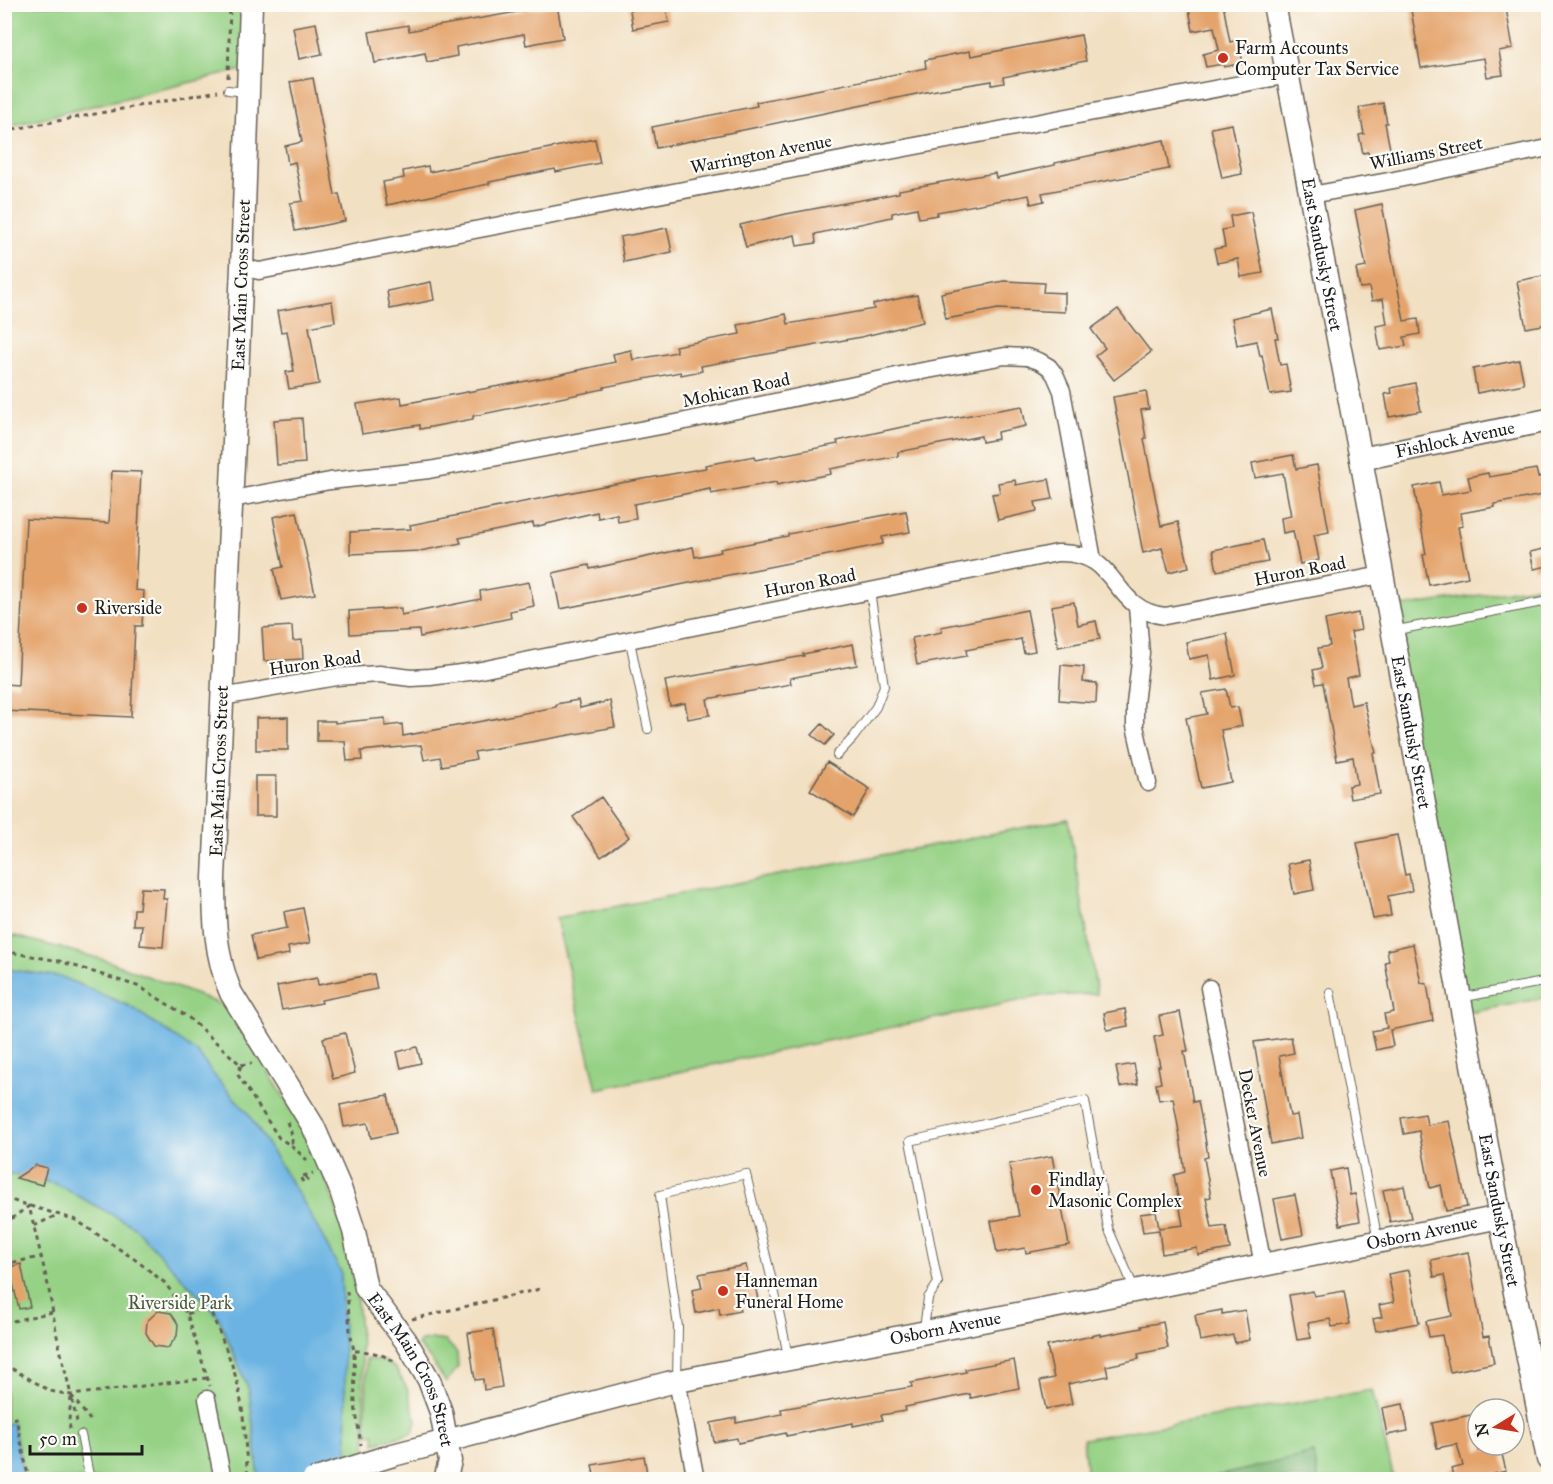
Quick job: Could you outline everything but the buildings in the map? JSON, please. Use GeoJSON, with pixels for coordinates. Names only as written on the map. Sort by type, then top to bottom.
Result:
{"type":"FeatureCollection","features":[{"type":"Feature","properties":{"kind":"main road","name":"East Main Cross Street"},"geometry":{"type":"LineString","coordinates":[[251,4],[238,91],[242,267],[214,910],[217,952],[222,973],[242,1012],[313,1126],[340,1188],[354,1231],[366,1288],[406,1341],[429,1380],[441,1412],[450,1461],[445,1479]]}},
{"type":"Feature","properties":{"kind":"main road","name":"East Sandusky Street"},"geometry":{"type":"LineString","coordinates":[[1274,4],[1361,459],[1500,1217],[1548,1459]]}},
{"type":"Feature","properties":{"kind":"main road","name":"Fishlock Avenue"},"geometry":{"type":"LineString","coordinates":[[1361,459],[1548,420]]}},
{"type":"Feature","properties":{"kind":"main road","name":"Osborn Avenue"},"geometry":{"type":"LineString","coordinates":[[313,1479],[446,1440],[677,1381],[1500,1217]]}},
{"type":"Feature","properties":{"kind":"street","name":"Warrington Avenue"},"geometry":{"type":"LineString","coordinates":[[242,267],[259,271],[1287,75]]}},
{"type":"Feature","properties":{"kind":"street","name":"Williams Street"},"geometry":{"type":"LineString","coordinates":[[1311,195],[1548,148]]}},
{"type":"Feature","properties":{"kind":"street","name":"Mohican Road"},"geometry":{"type":"LineString","coordinates":[[232,500],[364,476],[429,470],[676,423],[906,374],[1016,356],[1038,361],[1049,367],[1062,391],[1094,560]]}},
{"type":"Feature","properties":{"kind":"street","name":"Huron Road"},"geometry":{"type":"LineString","coordinates":[[222,697],[336,677],[379,674],[430,677],[476,671],[1057,553],[1079,554],[1094,560],[1137,607],[1144,612],[1165,616],[1187,614],[1382,575]]}},
{"type":"Feature","properties":{"kind":"street"},"geometry":{"type":"LineString","coordinates":[[1137,607],[1141,654],[1135,704],[1135,726],[1148,783]]}},
{"type":"Feature","properties":{"kind":"street","name":"Decker Avenue"},"geometry":{"type":"LineString","coordinates":[[1209,988],[1263,1265]]}},
{"type":"Feature","properties":{"kind":"street"},"geometry":{"type":"LineString","coordinates":[[677,1381],[696,1479]]}},
{"type":"Feature","properties":{"kind":"street"},"geometry":{"type":"LineString","coordinates":[[207,1399],[223,1479]]}},
{"type":"Feature","properties":{"kind":"lane"},"geometry":{"type":"LineString","coordinates":[[837,755],[876,707],[884,687],[870,591]]}},
{"type":"Feature","properties":{"kind":"lane"},"geometry":{"type":"LineString","coordinates":[[1392,631],[1548,601]]}},
{"type":"Feature","properties":{"kind":"lane"},"geometry":{"type":"LineString","coordinates":[[630,640],[648,729]]}},
{"type":"Feature","properties":{"kind":"lane"},"geometry":{"type":"LineString","coordinates":[[1460,999],[1548,981]]}},
{"type":"Feature","properties":{"kind":"lane"},"geometry":{"type":"LineString","coordinates":[[1330,992],[1378,1242]]}},
{"type":"Feature","properties":{"kind":"lane"},"geometry":{"type":"LineString","coordinates":[[924,1333],[928,1298],[938,1283],[910,1141],[1086,1101],[1108,1228],[1136,1291]]}},
{"type":"Feature","properties":{"kind":"lane"},"geometry":{"type":"LineString","coordinates":[[677,1381],[678,1327],[660,1195],[746,1174],[782,1320],[788,1359]]}},
{"type":"Feature","properties":{"kind":"lane"},"geometry":{"type":"LineString","coordinates":[[81,1435],[90,1479]]}},
{"type":"Feature","properties":{"kind":"path"},"geometry":{"type":"LineString","coordinates":[[4,131],[238,91],[230,4]]}},
{"type":"Feature","properties":{"kind":"path"},"geometry":{"type":"LineString","coordinates":[[4,951],[59,961],[140,987],[188,1017],[241,1065]]}},
{"type":"Feature","properties":{"kind":"path"},"geometry":{"type":"LineString","coordinates":[[241,1065],[252,1062]]}},
{"type":"Feature","properties":{"kind":"path"},"geometry":{"type":"LineString","coordinates":[[241,1065],[238,1075],[279,1138],[292,1146],[309,1163]]}},
{"type":"Feature","properties":{"kind":"path"},"geometry":{"type":"LineString","coordinates":[[288,1122],[292,1135],[292,1146]]}},
{"type":"Feature","properties":{"kind":"path"},"geometry":{"type":"LineString","coordinates":[[306,1177],[314,1173],[318,1182]]}},
{"type":"Feature","properties":{"kind":"path"},"geometry":{"type":"LineString","coordinates":[[4,1198],[76,1220],[165,1283],[188,1314],[213,1394],[207,1399]]}},
{"type":"Feature","properties":{"kind":"path"},"geometry":{"type":"LineString","coordinates":[[4,1224],[29,1206]]}},
{"type":"Feature","properties":{"kind":"path"},"geometry":{"type":"LineString","coordinates":[[29,1206],[81,1435]]}},
{"type":"Feature","properties":{"kind":"path"},"geometry":{"type":"LineString","coordinates":[[34,1226],[57,1215]]}},
{"type":"Feature","properties":{"kind":"path"},"geometry":{"type":"LineString","coordinates":[[4,1264],[41,1257]]}},
{"type":"Feature","properties":{"kind":"path"},"geometry":{"type":"LineString","coordinates":[[394,1326],[407,1320],[540,1289]]}},
{"type":"Feature","properties":{"kind":"path","name":"East Main Cross Street"},"geometry":{"type":"LineString","coordinates":[[347,1290],[354,1351],[355,1405],[361,1449]]}},
{"type":"Feature","properties":{"kind":"path"},"geometry":{"type":"LineString","coordinates":[[188,1314],[199,1309],[211,1312],[225,1345],[237,1382],[248,1479]]}},
{"type":"Feature","properties":{"kind":"path"},"geometry":{"type":"LineString","coordinates":[[4,1323],[53,1312]]}},
{"type":"Feature","properties":{"kind":"path"},"geometry":{"type":"LineString","coordinates":[[354,1351],[371,1351],[399,1365]]}},
{"type":"Feature","properties":{"kind":"path"},"geometry":{"type":"LineString","coordinates":[[4,1364],[50,1391],[71,1395],[207,1378]]}},
{"type":"Feature","properties":{"kind":"path"},"geometry":{"type":"LineString","coordinates":[[71,1395],[90,1420]]}},
{"type":"Feature","properties":{"kind":"path"},"geometry":{"type":"LineString","coordinates":[[4,1420],[16,1418],[29,1479]]}},
{"type":"Feature","properties":{"kind":"green space"},"geometry":{"type":"Polygon","coordinates":[[[4,5],[243,5],[242,70],[5,127],[4,5]]]}},
{"type":"Feature","properties":{"kind":"green space"},"geometry":{"type":"Polygon","coordinates":[[[1548,585],[1548,997],[1463,1014],[1388,609],[1548,585]]]}},
{"type":"Feature","properties":{"kind":"green space"},"geometry":{"type":"Polygon","coordinates":[[[1068,819],[1097,994],[1042,996],[597,1089],[556,918],[1068,819]]]}},
{"type":"Feature","properties":{"kind":"green space","name":"Riverside Park"},"geometry":{"type":"Polygon","coordinates":[[[4,933],[105,960],[223,1005],[232,1015],[302,1128],[336,1208],[348,1250],[359,1316],[365,1432],[370,1479],[5,1479],[4,933]]]}},
{"type":"Feature","properties":{"kind":"green space"},"geometry":{"type":"Polygon","coordinates":[[[431,1339],[446,1341],[457,1353],[458,1367],[446,1383],[418,1345],[419,1342],[431,1339]]]}},
{"type":"Feature","properties":{"kind":"green space"},"geometry":{"type":"Polygon","coordinates":[[[366,1359],[384,1361],[395,1368],[407,1388],[416,1420],[413,1433],[375,1443],[374,1434],[366,1435],[366,1359]]]}},
{"type":"Feature","properties":{"kind":"green space"},"geometry":{"type":"Polygon","coordinates":[[[1372,1390],[1394,1479],[1318,1479],[1314,1454],[1206,1479],[1087,1479],[1083,1439],[1372,1390]]]}},
{"type":"Feature","properties":{"kind":"green space"},"geometry":{"type":"Polygon","coordinates":[[[1314,1453],[1318,1479],[1206,1479],[1314,1453]]]}},
{"type":"Feature","properties":{"kind":"water"},"geometry":{"type":"Polygon","coordinates":[[[5,969],[62,977],[131,1007],[198,1053],[213,1074],[248,1113],[304,1203],[341,1272],[348,1465],[351,1479],[259,1479],[249,1390],[218,1316],[133,1226],[56,1184],[5,1173],[5,969]]]}},
{"type":"Feature","properties":{"kind":"water"},"geometry":{"type":"Polygon","coordinates":[[[13,1423],[24,1479],[5,1479],[5,1424],[13,1423]]]}},
{"type":"Feature","properties":{"kind":"place","name":"Farm Accounts Computer Tax Service"},"geometry":{"type":"Point","coordinates":[1223,58]}},
{"type":"Feature","properties":{"kind":"place","name":"Riverside"},"geometry":{"type":"Point","coordinates":[82,608]}},
{"type":"Feature","properties":{"kind":"place","name":"Findlay Masonic Complex"},"geometry":{"type":"Point","coordinates":[1036,1190]}},
{"type":"Feature","properties":{"kind":"place","name":"Hanneman Funeral Home"},"geometry":{"type":"Point","coordinates":[723,1291]}}]}
